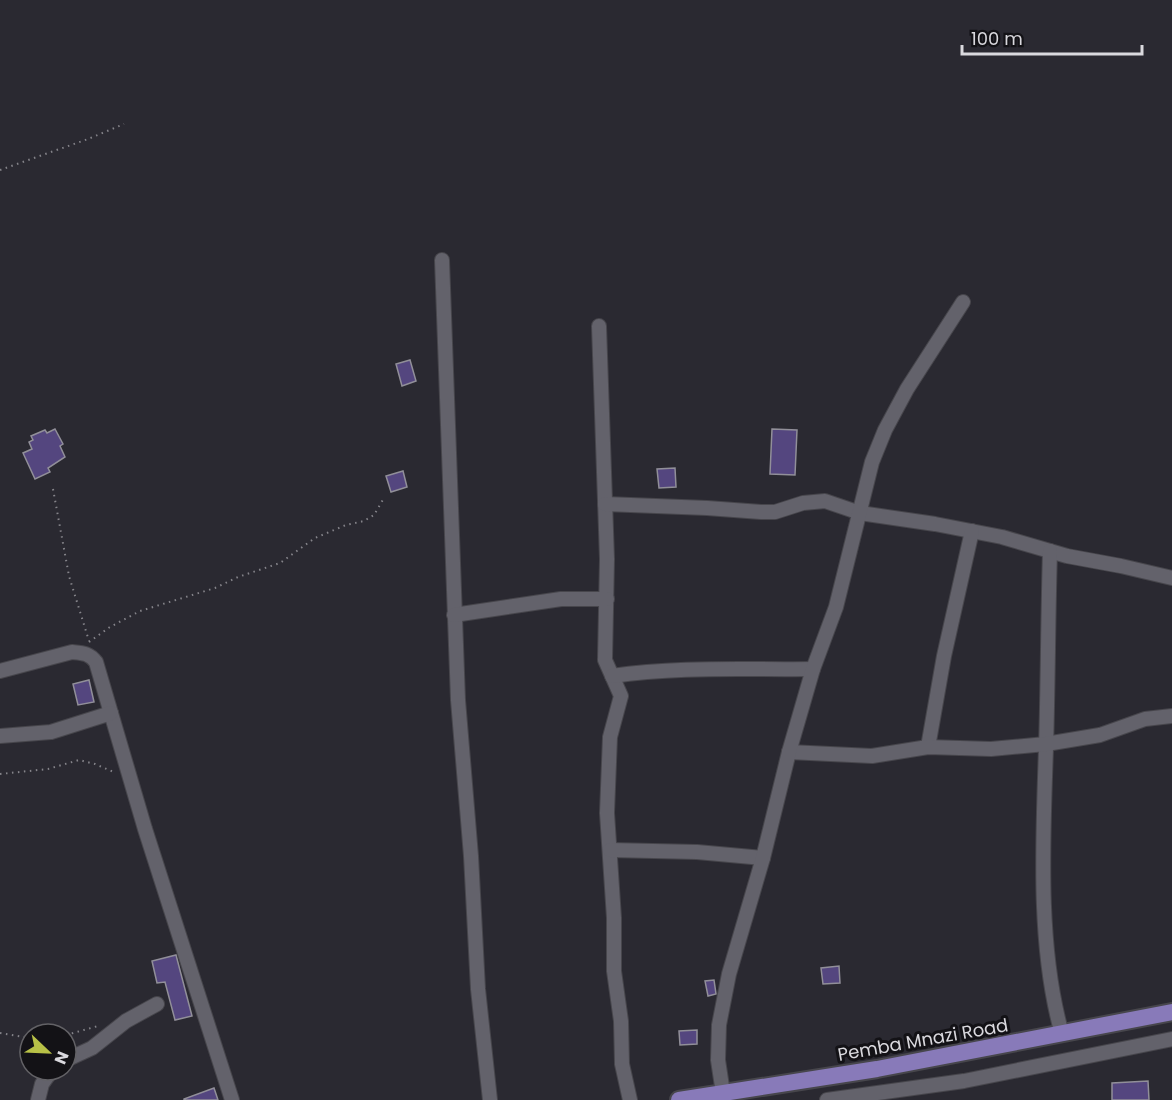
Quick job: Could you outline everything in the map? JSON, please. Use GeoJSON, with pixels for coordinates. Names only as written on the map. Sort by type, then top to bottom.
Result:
{"type":"FeatureCollection","features":[{"type":"Feature","properties":{"kind":"main road","name":"Pemba Mnazi Road"},"geometry":{"type":"LineString","coordinates":[[679,1100],[877,1070],[1172,1012]]}},
{"type":"Feature","properties":{"kind":"street"},"geometry":{"type":"LineString","coordinates":[[442,260],[458,700],[471,856],[478,989],[490,1100]]}},
{"type":"Feature","properties":{"kind":"street"},"geometry":{"type":"LineString","coordinates":[[723,1093],[718,1060],[719,1025],[729,974],[763,858],[789,752],[813,669],[836,607],[872,462],[885,430],[907,389],[963,302]]}},
{"type":"Feature","properties":{"kind":"street"},"geometry":{"type":"LineString","coordinates":[[599,326],[607,599],[605,660],[621,696],[610,737],[607,813],[622,1064],[630,1100]]}},
{"type":"Feature","properties":{"kind":"street"},"geometry":{"type":"LineString","coordinates":[[605,504],[775,512],[803,503],[825,501],[860,513],[1002,537],[1050,551],[1172,578]]}},
{"type":"Feature","properties":{"kind":"street"},"geometry":{"type":"LineString","coordinates":[[928,747],[944,656],[972,531]]}},
{"type":"Feature","properties":{"kind":"street"},"geometry":{"type":"LineString","coordinates":[[1050,551],[1043,808],[1046,928],[1054,1005],[1062,1034]]}},
{"type":"Feature","properties":{"kind":"street"},"geometry":{"type":"LineString","coordinates":[[454,615],[561,599],[607,599]]}},
{"type":"Feature","properties":{"kind":"street"},"geometry":{"type":"LineString","coordinates":[[0,671],[72,652],[84,653],[90,649],[96,662],[148,839],[232,1100]]}},
{"type":"Feature","properties":{"kind":"street"},"geometry":{"type":"LineString","coordinates":[[612,676],[650,670],[813,669]]}},
{"type":"Feature","properties":{"kind":"street"},"geometry":{"type":"LineString","coordinates":[[0,736],[51,732],[111,713]]}},
{"type":"Feature","properties":{"kind":"street"},"geometry":{"type":"LineString","coordinates":[[789,752],[872,756],[928,747],[991,749],[1046,744],[1100,735],[1145,719],[1172,716]]}},
{"type":"Feature","properties":{"kind":"street"},"geometry":{"type":"LineString","coordinates":[[610,850],[697,852],[763,858]]}},
{"type":"Feature","properties":{"kind":"street"},"geometry":{"type":"LineString","coordinates":[[78,1054],[92,1048],[126,1021],[157,1004]]}},
{"type":"Feature","properties":{"kind":"street"},"geometry":{"type":"LineString","coordinates":[[827,1100],[964,1081],[1172,1039]]}},
{"type":"Feature","properties":{"kind":"street"},"geometry":{"type":"LineString","coordinates":[[38,1100],[43,1082]]}},
{"type":"Feature","properties":{"kind":"path"},"geometry":{"type":"LineString","coordinates":[[0,170],[124,124]]}},
{"type":"Feature","properties":{"kind":"path"},"geometry":{"type":"LineString","coordinates":[[53,489],[65,560],[90,649]]}},
{"type":"Feature","properties":{"kind":"path"},"geometry":{"type":"LineString","coordinates":[[90,649],[110,627],[140,611],[215,588],[238,577],[280,563],[315,538],[346,525],[364,521],[374,515],[384,498]]}},
{"type":"Feature","properties":{"kind":"path"},"geometry":{"type":"LineString","coordinates":[[0,774],[42,770],[79,760],[131,778]]}},
{"type":"Feature","properties":{"kind":"path"},"geometry":{"type":"LineString","coordinates":[[0,1033],[18,1036]]}},
{"type":"Feature","properties":{"kind":"building"},"geometry":{"type":"Polygon","coordinates":[[[410,360],[416,381],[402,386],[396,364],[410,360]]]}},
{"type":"Feature","properties":{"kind":"building"},"geometry":{"type":"Polygon","coordinates":[[[55,429],[63,444],[60,446],[65,457],[48,468],[50,472],[35,479],[23,453],[32,449],[29,442],[33,440],[31,436],[45,430],[47,433],[55,429]]]}},
{"type":"Feature","properties":{"kind":"building"},"geometry":{"type":"Polygon","coordinates":[[[772,429],[797,430],[795,475],[770,474],[772,429]]]}},
{"type":"Feature","properties":{"kind":"building"},"geometry":{"type":"Polygon","coordinates":[[[675,468],[676,487],[659,488],[657,469],[675,468]]]}},
{"type":"Feature","properties":{"kind":"building"},"geometry":{"type":"Polygon","coordinates":[[[403,471],[407,487],[391,492],[386,476],[403,471]]]}},
{"type":"Feature","properties":{"kind":"building"},"geometry":{"type":"Polygon","coordinates":[[[89,680],[94,702],[78,705],[73,684],[89,680]]]}},
{"type":"Feature","properties":{"kind":"building"},"geometry":{"type":"Polygon","coordinates":[[[176,955],[192,1016],[175,1020],[165,982],[157,983],[152,961],[176,955]]]}},
{"type":"Feature","properties":{"kind":"building"},"geometry":{"type":"Polygon","coordinates":[[[839,966],[840,983],[823,984],[821,968],[839,966]]]}},
{"type":"Feature","properties":{"kind":"building"},"geometry":{"type":"Polygon","coordinates":[[[714,980],[716,994],[708,996],[705,981],[714,980]]]}},
{"type":"Feature","properties":{"kind":"building"},"geometry":{"type":"Polygon","coordinates":[[[697,1030],[697,1044],[680,1045],[679,1031],[697,1030]]]}},
{"type":"Feature","properties":{"kind":"building"},"geometry":{"type":"Polygon","coordinates":[[[1148,1081],[1149,1100],[1112,1100],[1112,1083],[1148,1081]]]}},
{"type":"Feature","properties":{"kind":"building"},"geometry":{"type":"Polygon","coordinates":[[[214,1088],[218,1100],[184,1100],[184,1099],[214,1088]]]}}]}
